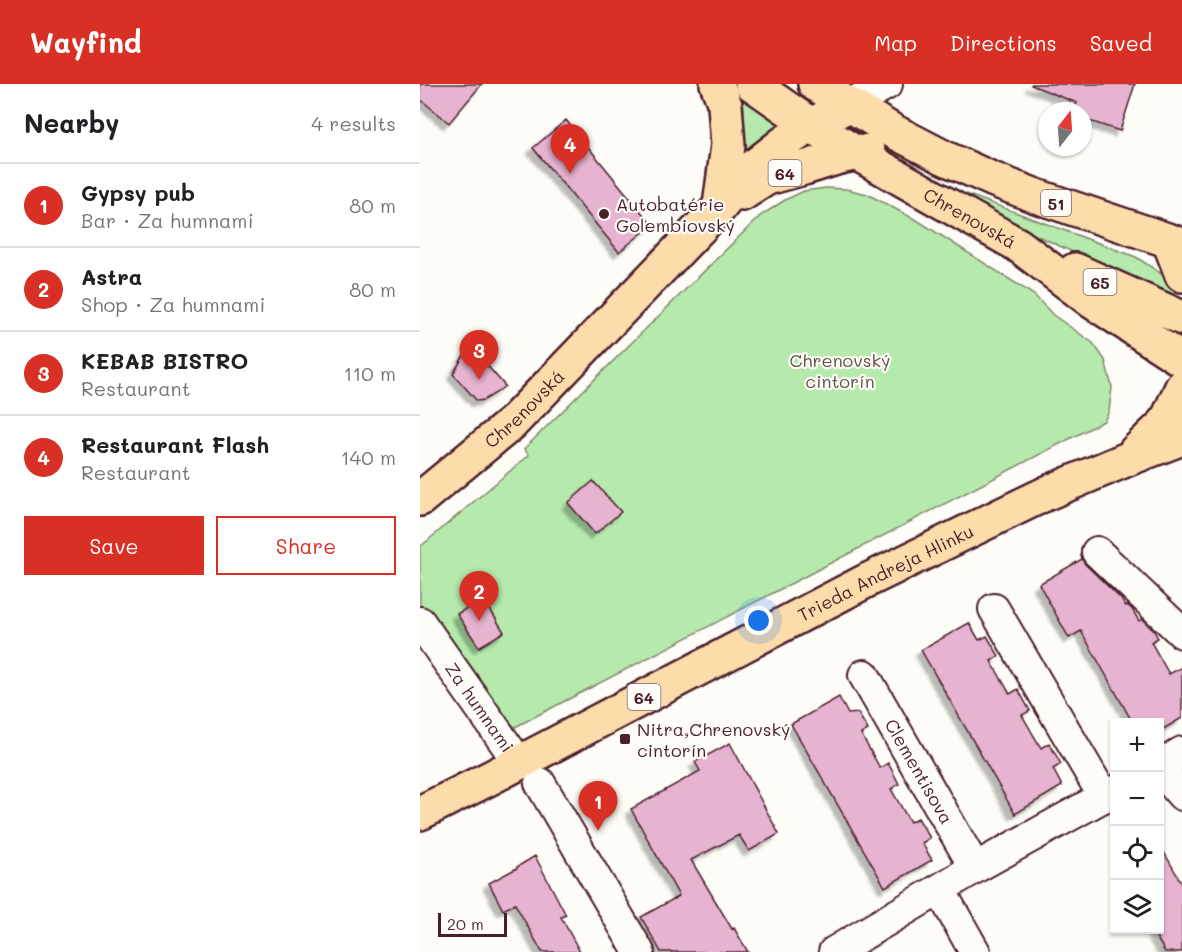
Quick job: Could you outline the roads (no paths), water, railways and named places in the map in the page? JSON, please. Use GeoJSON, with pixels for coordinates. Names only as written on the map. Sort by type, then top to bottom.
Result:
{"type":"FeatureCollection","features":[{"type":"Feature","properties":{"kind":"main road"},"geometry":{"type":"LineString","coordinates":[[717,84],[725,105],[728,138],[720,207]]}},
{"type":"Feature","properties":{"kind":"main road","name":"Chrenovská"},"geometry":{"type":"LineString","coordinates":[[752,84],[856,153],[1018,245],[1093,302],[1182,360]]}},
{"type":"Feature","properties":{"kind":"main road","name":"51"},"geometry":{"type":"LineString","coordinates":[[815,84],[893,131],[992,179],[1175,243]]}},
{"type":"Feature","properties":{"kind":"main road","name":"64"},"geometry":{"type":"LineString","coordinates":[[720,207],[748,171],[811,125],[849,105]]}},
{"type":"Feature","properties":{"kind":"main road","name":"64"},"geometry":{"type":"LineString","coordinates":[[720,207],[767,178],[856,153],[903,152],[945,158]]}},
{"type":"Feature","properties":{"kind":"main road","name":"Chrenovská"},"geometry":{"type":"LineString","coordinates":[[420,499],[512,423],[720,207]]}},
{"type":"Feature","properties":{"kind":"main road"},"geometry":{"type":"LineString","coordinates":[[1175,243],[1182,275]]}},
{"type":"Feature","properties":{"kind":"main road","name":"65"},"geometry":{"type":"LineString","coordinates":[[1018,245],[1182,318]]}},
{"type":"Feature","properties":{"kind":"main road","name":"64"},"geometry":{"type":"LineString","coordinates":[[1130,458],[1161,427],[1169,416],[1182,387]]}},
{"type":"Feature","properties":{"kind":"main road"},"geometry":{"type":"LineString","coordinates":[[1130,458],[1182,438]]}},
{"type":"Feature","properties":{"kind":"main road"},"geometry":{"type":"LineString","coordinates":[[1130,458],[1173,450],[1182,451]]}},
{"type":"Feature","properties":{"kind":"main road","name":"Trieda Andreja Hlinku"},"geometry":{"type":"LineString","coordinates":[[420,813],[529,773],[868,580],[1047,493],[1130,458]]}},
{"type":"Feature","properties":{"kind":"street"},"geometry":{"type":"LineString","coordinates":[[849,105],[887,84]]}},
{"type":"Feature","properties":{"kind":"street"},"geometry":{"type":"LineString","coordinates":[[1097,552],[1182,633]]}},
{"type":"Feature","properties":{"kind":"street"},"geometry":{"type":"LineString","coordinates":[[834,952],[975,868],[1109,794],[994,609]]}},
{"type":"Feature","properties":{"kind":"street","name":"Za humnami"},"geometry":{"type":"LineString","coordinates":[[420,622],[529,773],[639,952]]}},
{"type":"Feature","properties":{"kind":"street","name":"Clementisova"},"geometry":{"type":"LineString","coordinates":[[864,675],[975,868]]}},
{"type":"Feature","properties":{"kind":"street"},"geometry":{"type":"LineString","coordinates":[[1164,765],[1182,752]]}},
{"type":"Feature","properties":{"kind":"street"},"geometry":{"type":"LineString","coordinates":[[1163,772],[1182,795]]}},
{"type":"Feature","properties":{"kind":"street"},"geometry":{"type":"LineString","coordinates":[[940,890],[975,952]]}},
{"type":"Feature","properties":{"kind":"place","name":"Restaurant Flash"},"geometry":{"type":"Point","coordinates":[570,174]}},
{"type":"Feature","properties":{"kind":"place","name":"Autobatérie Golembiovský"},"geometry":{"type":"Point","coordinates":[604,214]}},
{"type":"Feature","properties":{"kind":"place","name":"KEBAB BISTRO"},"geometry":{"type":"Point","coordinates":[479,380]}},
{"type":"Feature","properties":{"kind":"place","name":"Astra"},"geometry":{"type":"Point","coordinates":[479,621]}},
{"type":"Feature","properties":{"kind":"place","name":"Nitra,Chrenovský cintorín"},"geometry":{"type":"Point","coordinates":[625,739]}},
{"type":"Feature","properties":{"kind":"place","name":"Gypsy pub"},"geometry":{"type":"Point","coordinates":[598,831]}},
{"type":"Feature","properties":{"kind":"park label","name":"Chrenovský cintorín"},"geometry":{"type":"Point","coordinates":[840,370]}}]}
